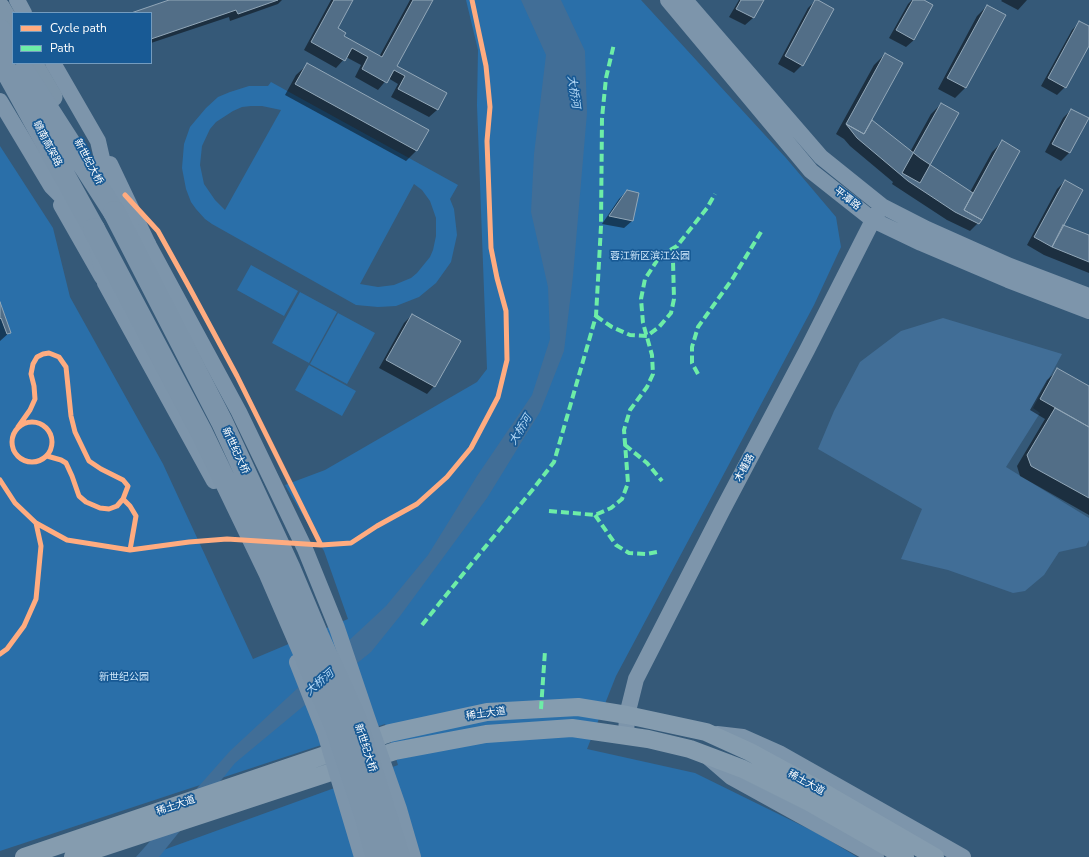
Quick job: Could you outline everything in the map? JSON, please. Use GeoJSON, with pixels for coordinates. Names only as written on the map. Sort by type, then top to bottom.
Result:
{"type":"FeatureCollection","features":[{"type":"Feature","properties":{"kind":"highway"},"geometry":{"type":"LineString","coordinates":[[0,30],[12,51]]}},
{"type":"Feature","properties":{"kind":"highway","name":"赣南高架路"},"geometry":{"type":"LineString","coordinates":[[0,59],[94,229]]}},
{"type":"Feature","properties":{"kind":"highway","name":"赣南高架路"},"geometry":{"type":"LineString","coordinates":[[20,64],[30,83],[114,212]]}},
{"type":"Feature","properties":{"kind":"highway","name":"新世纪大桥"},"geometry":{"type":"LineString","coordinates":[[114,212],[222,422],[289,567],[355,718],[399,857]]}},
{"type":"Feature","properties":{"kind":"highway","name":"新世纪大桥"},"geometry":{"type":"LineString","coordinates":[[94,229],[202,434],[269,572],[336,727],[366,818],[377,857]]}},
{"type":"Feature","properties":{"kind":"main road"},"geometry":{"type":"LineString","coordinates":[[0,8],[12,28]]}},
{"type":"Feature","properties":{"kind":"main road","name":"新世纪大桥"},"geometry":{"type":"LineString","coordinates":[[33,64],[78,142],[114,212]]}},
{"type":"Feature","properties":{"kind":"main road","name":"新世纪大桥"},"geometry":{"type":"LineString","coordinates":[[0,79],[44,156],[94,229]]}},
{"type":"Feature","properties":{"kind":"main road","name":"稀土大道"},"geometry":{"type":"LineString","coordinates":[[24,857],[390,733],[487,712],[578,708],[627,714],[706,732],[750,752],[816,788],[935,857]]}},
{"type":"Feature","properties":{"kind":"main road","name":"稀土大道"},"geometry":{"type":"LineString","coordinates":[[73,857],[395,751],[486,734],[572,728],[648,739],[690,749],[707,755],[743,769],[809,802],[905,857]]}},
{"type":"Feature","properties":{"kind":"street"},"geometry":{"type":"LineString","coordinates":[[17,0],[23,12]]}},
{"type":"Feature","properties":{"kind":"street","name":"平潭路"},"geometry":{"type":"LineString","coordinates":[[668,0],[811,171],[873,220],[921,243],[1000,277],[1089,311]]}},
{"type":"Feature","properties":{"kind":"street","name":"平潭路"},"geometry":{"type":"LineString","coordinates":[[685,0],[820,157],[882,206],[927,229],[1003,263],[1089,296]]}},
{"type":"Feature","properties":{"kind":"street"},"geometry":{"type":"LineString","coordinates":[[54,64],[98,141],[148,244],[239,412],[305,549],[336,628],[400,809],[414,857]]}},
{"type":"Feature","properties":{"kind":"street"},"geometry":{"type":"LineString","coordinates":[[0,101],[51,186],[192,440],[256,559],[325,733],[362,857]]}},
{"type":"Feature","properties":{"kind":"street"},"geometry":{"type":"LineString","coordinates":[[98,141],[114,212],[148,244]]}},
{"type":"Feature","properties":{"kind":"street"},"geometry":{"type":"LineString","coordinates":[[51,186],[94,229],[105,283]]}},
{"type":"Feature","properties":{"kind":"street","name":"木槿路"},"geometry":{"type":"LineString","coordinates":[[626,736],[627,714],[636,679],[873,220],[882,206]]}},
{"type":"Feature","properties":{"kind":"street"},"geometry":{"type":"LineString","coordinates":[[706,732],[743,737],[779,754],[963,857]]}},
{"type":"Feature","properties":{"kind":"street"},"geometry":{"type":"LineString","coordinates":[[707,755],[731,777],[876,857]]}},
{"type":"Feature","properties":{"kind":"green space","name":"蓉江新区滨江公园"},"geometry":{"type":"Polygon","coordinates":[[[466,0],[641,0],[786,158],[836,217],[841,247],[814,305],[616,676],[587,749],[695,773],[821,835],[857,857],[144,857],[398,765],[385,724],[0,851],[0,146],[53,228],[70,297],[163,464],[253,659],[348,619],[324,551],[285,485],[325,470],[477,382],[487,369],[477,105],[478,50],[466,0]]]}},
{"type":"Feature","properties":{"kind":"green space"},"geometry":{"type":"Polygon","coordinates":[[[271,82],[458,185],[450,199],[454,209],[457,235],[451,262],[436,283],[419,297],[396,306],[378,307],[356,305],[212,224],[196,209],[191,202],[186,189],[182,168],[184,144],[190,127],[206,108],[218,97],[249,86],[268,86],[271,82]],[[262,106],[242,107],[233,111],[216,122],[210,129],[202,146],[200,165],[204,184],[215,200],[225,210],[281,110],[262,106]],[[414,184],[360,284],[378,287],[394,285],[411,278],[430,257],[436,236],[436,218],[430,201],[422,190],[414,184]]]}},
{"type":"Feature","properties":{"kind":"green space"},"geometry":{"type":"Polygon","coordinates":[[[251,265],[298,291],[284,316],[237,290],[251,265]]]}},
{"type":"Feature","properties":{"kind":"green space"},"geometry":{"type":"Polygon","coordinates":[[[300,292],[337,312],[309,363],[272,343],[300,292]]]}},
{"type":"Feature","properties":{"kind":"green space"},"geometry":{"type":"Polygon","coordinates":[[[338,313],[375,333],[347,384],[310,364],[338,313]]]}},
{"type":"Feature","properties":{"kind":"green space"},"geometry":{"type":"Polygon","coordinates":[[[309,365],[356,391],[342,416],[295,390],[309,365]]]}},
{"type":"Feature","properties":{"kind":"water","name":"大桥河"},"geometry":{"type":"Polygon","coordinates":[[[521,0],[561,0],[585,51],[587,113],[573,276],[564,351],[540,412],[487,498],[400,616],[371,652],[235,763],[159,857],[136,857],[230,751],[386,606],[428,555],[477,476],[532,395],[550,339],[548,287],[531,212],[534,154],[546,55],[521,0]]]}},
{"type":"Feature","properties":{"kind":"water"},"geometry":{"type":"Polygon","coordinates":[[[943,318],[1062,354],[1033,408],[1040,413],[1006,467],[1089,518],[1089,540],[1086,546],[1059,552],[1044,575],[1025,591],[1013,593],[948,570],[901,559],[922,509],[818,449],[834,411],[860,362],[901,331],[943,318]]]}},
{"type":"Feature","properties":{"kind":"building"},"geometry":{"type":"Polygon","coordinates":[[[169,0],[278,0],[238,14],[236,10],[152,39],[152,12],[134,12],[169,0]]]}},
{"type":"Feature","properties":{"kind":"building"},"geometry":{"type":"Polygon","coordinates":[[[334,0],[353,0],[338,28],[346,33],[344,36],[382,57],[413,0],[433,0],[397,66],[447,93],[438,110],[398,89],[405,76],[394,70],[387,83],[362,69],[368,57],[352,48],[345,61],[311,42],[334,0]]]}},
{"type":"Feature","properties":{"kind":"building"},"geometry":{"type":"Polygon","coordinates":[[[741,0],[764,0],[754,18],[736,9],[741,0]]]}},
{"type":"Feature","properties":{"kind":"building"},"geometry":{"type":"Polygon","coordinates":[[[815,0],[818,0],[834,9],[803,66],[785,56],[815,0]]]}},
{"type":"Feature","properties":{"kind":"building"},"geometry":{"type":"Polygon","coordinates":[[[913,0],[924,0],[933,5],[914,40],[896,30],[913,0]]]}},
{"type":"Feature","properties":{"kind":"building"},"geometry":{"type":"Polygon","coordinates":[[[987,5],[1006,15],[966,88],[947,78],[987,5]]]}},
{"type":"Feature","properties":{"kind":"building"},"geometry":{"type":"Polygon","coordinates":[[[1079,21],[1089,26],[1089,46],[1066,88],[1048,78],[1079,21]]]}},
{"type":"Feature","properties":{"kind":"building"},"geometry":{"type":"Polygon","coordinates":[[[885,53],[903,63],[864,134],[846,124],[885,53]]]}},
{"type":"Feature","properties":{"kind":"building"},"geometry":{"type":"Polygon","coordinates":[[[307,63],[429,130],[417,151],[295,84],[307,63]]]}},
{"type":"Feature","properties":{"kind":"building"},"geometry":{"type":"Polygon","coordinates":[[[941,103],[959,113],[920,183],[902,173],[941,103]]]}},
{"type":"Feature","properties":{"kind":"building"},"geometry":{"type":"Polygon","coordinates":[[[1071,109],[1089,118],[1070,153],[1052,144],[1071,109]]]}},
{"type":"Feature","properties":{"kind":"building"},"geometry":{"type":"Polygon","coordinates":[[[872,120],[920,158],[973,193],[964,210],[982,220],[979,224],[955,212],[908,181],[857,138],[846,124],[864,134],[872,120]]]}},
{"type":"Feature","properties":{"kind":"building"},"geometry":{"type":"Polygon","coordinates":[[[1002,140],[1020,151],[982,220],[964,210],[1002,140]]]}},
{"type":"Feature","properties":{"kind":"building"},"geometry":{"type":"Polygon","coordinates":[[[1065,180],[1083,190],[1052,247],[1034,237],[1065,180]]]}},
{"type":"Feature","properties":{"kind":"building"},"geometry":{"type":"Polygon","coordinates":[[[627,190],[639,193],[633,221],[609,216],[627,190]]]}},
{"type":"Feature","properties":{"kind":"building"},"geometry":{"type":"Polygon","coordinates":[[[1063,225],[1089,235],[1089,262],[1052,247],[1063,225]]]}},
{"type":"Feature","properties":{"kind":"building"},"geometry":{"type":"Polygon","coordinates":[[[0,302],[11,333],[7,334],[1,318],[0,319],[0,302]]]}},
{"type":"Feature","properties":{"kind":"building"},"geometry":{"type":"Polygon","coordinates":[[[412,314],[461,341],[435,387],[386,360],[412,314]]]}},
{"type":"Feature","properties":{"kind":"building"},"geometry":{"type":"Polygon","coordinates":[[[1057,368],[1089,386],[1089,427],[1040,399],[1057,368]]]}},
{"type":"Feature","properties":{"kind":"building"},"geometry":{"type":"Polygon","coordinates":[[[1055,408],[1089,427],[1089,498],[1031,466],[1027,455],[1055,408]]]}},
{"type":"Feature","properties":{"kind":"marked path"},"geometry":{"type":"LineString","coordinates":[[422,625],[554,462],[596,316],[601,226],[602,118],[606,78],[614,44]]}},
{"type":"Feature","properties":{"kind":"marked path"},"geometry":{"type":"LineString","coordinates":[[549,511],[595,515],[611,508],[622,499],[628,483],[624,430],[630,410],[647,387],[653,374],[652,355],[643,323],[641,299],[645,279],[660,256],[677,246],[707,208],[715,194]]}},
{"type":"Feature","properties":{"kind":"marked path"},"geometry":{"type":"LineString","coordinates":[[698,374],[692,363],[692,347],[698,327],[733,278],[761,232]]}},
{"type":"Feature","properties":{"kind":"marked path"},"geometry":{"type":"LineString","coordinates":[[596,316],[612,327],[630,335],[647,336],[659,327],[671,313],[674,299],[673,261],[677,246]]}},
{"type":"Feature","properties":{"kind":"marked path"},"geometry":{"type":"LineString","coordinates":[[625,445],[647,463],[662,481]]}},
{"type":"Feature","properties":{"kind":"marked path"},"geometry":{"type":"LineString","coordinates":[[595,515],[616,545],[629,553],[646,554],[657,552]]}},
{"type":"Feature","properties":{"kind":"marked path"},"geometry":{"type":"LineString","coordinates":[[541,709],[545,651]]}},
{"type":"Feature","properties":{"kind":"cycle path"},"geometry":{"type":"LineString","coordinates":[[36,523],[67,540],[130,550],[189,542],[227,539],[321,545],[351,543],[377,526],[417,504],[447,477],[471,448],[498,397],[507,360],[506,311],[491,248],[487,141],[490,107],[486,66],[472,0]]}},
{"type":"Feature","properties":{"kind":"cycle path"},"geometry":{"type":"LineString","coordinates":[[125,195],[158,231],[237,376],[321,545]]}},
{"type":"Feature","properties":{"kind":"cycle path"},"geometry":{"type":"LineString","coordinates":[[18,427],[30,410],[35,399],[31,374],[33,364],[37,357],[49,353],[59,357],[66,367],[71,416],[75,432],[89,461],[123,480],[128,486],[123,499],[117,506],[109,509],[100,508],[86,502],[79,496],[66,463],[47,456]]}},
{"type":"Feature","properties":{"kind":"cycle path"},"geometry":{"type":"LineString","coordinates":[[36,422],[43,425],[49,431],[52,442],[51,450],[43,459],[36,462],[28,462],[21,459],[13,450],[12,438],[15,431],[24,423],[36,422]]}},
{"type":"Feature","properties":{"kind":"cycle path"},"geometry":{"type":"LineString","coordinates":[[0,480],[15,503],[36,523],[41,546],[36,599],[24,626],[7,649],[0,654]]}},
{"type":"Feature","properties":{"kind":"cycle path"},"geometry":{"type":"LineString","coordinates":[[123,499],[130,506],[136,516],[130,550]]}},
{"type":"Feature","properties":{"kind":"park label","name":"新世纪公园"},"geometry":{"type":"Point","coordinates":[124,678]}}]}
